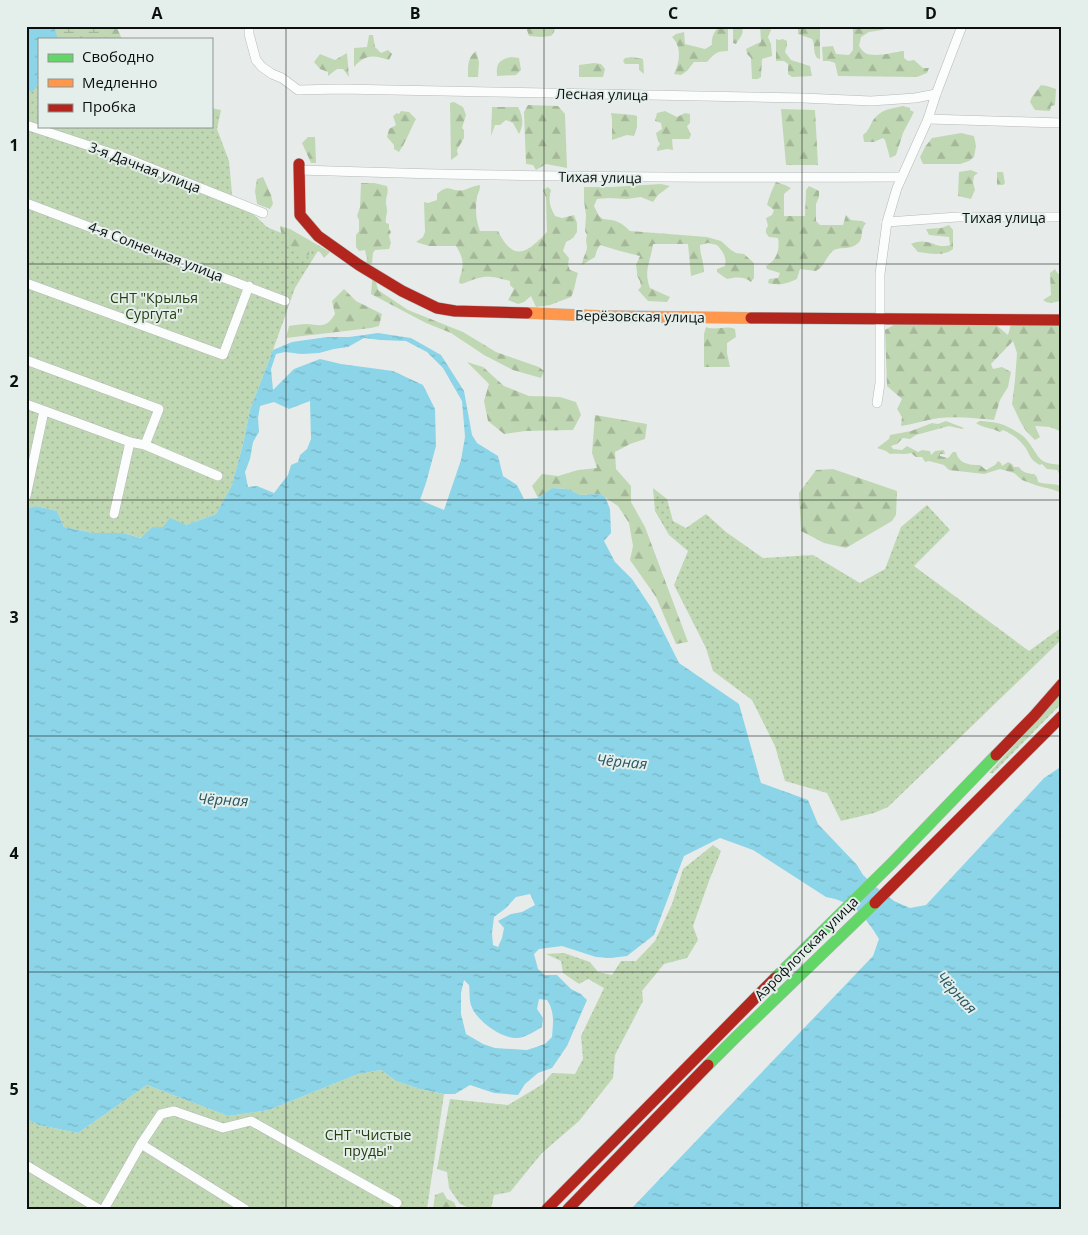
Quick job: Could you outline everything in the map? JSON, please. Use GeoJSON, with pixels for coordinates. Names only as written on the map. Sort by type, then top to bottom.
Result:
{"type":"FeatureCollection","features":[{"type":"Feature","properties":{"kind":"main road","name":"Берёзовская улица"},"geometry":{"type":"LineString","coordinates":[[299,167],[300,215],[318,236],[359,265],[437,308],[454,311],[599,316],[1062,320]]}},
{"type":"Feature","properties":{"kind":"main road","name":"Аэрофлотская улица"},"geometry":{"type":"LineString","coordinates":[[547,1209],[722,1031],[892,863],[1034,716],[1062,684]]}},
{"type":"Feature","properties":{"kind":"main road","name":"Аэрофлотская улица"},"geometry":{"type":"LineString","coordinates":[[568,1209],[737,1036],[849,928],[1062,716]]}},
{"type":"Feature","properties":{"kind":"street","name":"Лесная улица"},"geometry":{"type":"LineString","coordinates":[[249,26],[249,34],[256,60],[262,67],[298,90],[341,89],[871,101],[915,98],[936,94]]}},
{"type":"Feature","properties":{"kind":"street"},"geometry":{"type":"LineString","coordinates":[[877,403],[880,383],[880,274],[887,222],[901,177],[928,119],[962,26]]}},
{"type":"Feature","properties":{"kind":"street"},"geometry":{"type":"LineString","coordinates":[[928,119],[1062,123]]}},
{"type":"Feature","properties":{"kind":"street","name":"3-я Дачная улица"},"geometry":{"type":"LineString","coordinates":[[26,125],[123,157],[263,213]]}},
{"type":"Feature","properties":{"kind":"street","name":"Тихая улица"},"geometry":{"type":"LineString","coordinates":[[299,167],[416,174],[595,177],[901,177]]}},
{"type":"Feature","properties":{"kind":"street","name":"4-я Солнечная улица"},"geometry":{"type":"LineString","coordinates":[[26,203],[285,301]]}},
{"type":"Feature","properties":{"kind":"street","name":"Тихая улица"},"geometry":{"type":"LineString","coordinates":[[887,222],[956,217],[1062,218]]}},
{"type":"Feature","properties":{"kind":"street"},"geometry":{"type":"LineString","coordinates":[[26,282],[223,355],[249,286]]}},
{"type":"Feature","properties":{"kind":"street"},"geometry":{"type":"LineString","coordinates":[[26,360],[159,409],[145,445]]}},
{"type":"Feature","properties":{"kind":"street"},"geometry":{"type":"LineString","coordinates":[[26,404],[130,442],[145,445],[218,476]]}},
{"type":"Feature","properties":{"kind":"street"},"geometry":{"type":"LineString","coordinates":[[26,496],[44,411]]}},
{"type":"Feature","properties":{"kind":"street"},"geometry":{"type":"LineString","coordinates":[[114,514],[130,442]]}},
{"type":"Feature","properties":{"kind":"street"},"geometry":{"type":"LineString","coordinates":[[104,1209],[141,1144],[161,1114],[174,1111],[223,1128],[251,1121],[397,1203]]}},
{"type":"Feature","properties":{"kind":"street"},"geometry":{"type":"LineString","coordinates":[[141,1144],[245,1209]]}},
{"type":"Feature","properties":{"kind":"street"},"geometry":{"type":"LineString","coordinates":[[26,1165],[99,1209]]}},
{"type":"Feature","properties":{"kind":"green space","name":"CНТ \"Крылья Сургута\""},"geometry":{"type":"Polygon","coordinates":[[[26,26],[101,26],[107,38],[38,38],[38,128],[212,128],[212,108],[221,110],[217,129],[229,161],[233,204],[251,212],[267,227],[319,249],[295,288],[250,410],[232,485],[216,514],[186,525],[152,527],[142,538],[123,533],[93,533],[64,527],[57,511],[36,506],[26,509],[26,26]]]}},
{"type":"Feature","properties":{"kind":"green space"},"geometry":{"type":"Polygon","coordinates":[[[56,26],[101,26],[107,38],[58,38],[55,31],[56,26]]]}},
{"type":"Feature","properties":{"kind":"green space"},"geometry":{"type":"Polygon","coordinates":[[[101,26],[116,26],[122,38],[107,38],[101,26]]]}},
{"type":"Feature","properties":{"kind":"green space"},"geometry":{"type":"Polygon","coordinates":[[[528,26],[555,27],[551,36],[541,37],[529,36],[528,26]]]}},
{"type":"Feature","properties":{"kind":"green space"},"geometry":{"type":"Polygon","coordinates":[[[720,26],[728,26],[728,51],[716,54],[707,62],[694,62],[681,75],[674,74],[678,65],[679,50],[672,37],[684,32],[685,44],[705,49],[712,45],[713,35],[720,26]]]}},
{"type":"Feature","properties":{"kind":"green space"},"geometry":{"type":"Polygon","coordinates":[[[733,26],[741,26],[743,31],[736,44],[733,43],[733,26]]]}},
{"type":"Feature","properties":{"kind":"green space"},"geometry":{"type":"Polygon","coordinates":[[[760,26],[769,26],[771,30],[768,37],[772,56],[762,59],[761,77],[752,79],[751,58],[747,54],[746,49],[761,42],[760,26]]]}},
{"type":"Feature","properties":{"kind":"green space"},"geometry":{"type":"Polygon","coordinates":[[[798,26],[820,26],[820,59],[817,58],[812,39],[798,34],[798,26]]]}},
{"type":"Feature","properties":{"kind":"green space"},"geometry":{"type":"Polygon","coordinates":[[[866,26],[868,29],[882,26],[885,29],[869,32],[861,37],[859,46],[865,53],[879,55],[904,51],[904,58],[908,61],[914,60],[923,68],[929,68],[927,73],[917,77],[838,76],[835,63],[823,61],[822,47],[833,46],[836,54],[849,55],[853,50],[853,28],[866,26]]]}},
{"type":"Feature","properties":{"kind":"green space"},"geometry":{"type":"Polygon","coordinates":[[[369,35],[373,35],[375,47],[381,53],[388,50],[392,54],[389,60],[370,57],[362,60],[354,67],[354,48],[367,47],[369,35]]]}},
{"type":"Feature","properties":{"kind":"green space"},"geometry":{"type":"Polygon","coordinates":[[[776,39],[787,41],[785,52],[791,60],[810,66],[812,76],[792,77],[788,74],[788,64],[784,61],[776,61],[776,39]]]}},
{"type":"Feature","properties":{"kind":"green space"},"geometry":{"type":"Polygon","coordinates":[[[476,51],[479,62],[478,77],[468,77],[468,66],[476,51]]]}},
{"type":"Feature","properties":{"kind":"green space"},"geometry":{"type":"Polygon","coordinates":[[[347,53],[349,77],[343,69],[337,69],[328,76],[328,72],[320,69],[314,62],[320,54],[335,60],[347,53]]]}},
{"type":"Feature","properties":{"kind":"green space"},"geometry":{"type":"Polygon","coordinates":[[[511,57],[519,58],[521,70],[516,75],[497,76],[499,63],[511,57]]]}},
{"type":"Feature","properties":{"kind":"green space"},"geometry":{"type":"Polygon","coordinates":[[[625,58],[643,59],[644,74],[639,70],[639,64],[625,64],[623,61],[625,58]]]}},
{"type":"Feature","properties":{"kind":"green space"},"geometry":{"type":"Polygon","coordinates":[[[601,64],[605,69],[603,77],[579,77],[579,65],[601,64]]]}},
{"type":"Feature","properties":{"kind":"green space"},"geometry":{"type":"Polygon","coordinates":[[[1041,85],[1056,89],[1055,105],[1051,106],[1050,111],[1035,110],[1030,102],[1041,85]]]}},
{"type":"Feature","properties":{"kind":"green space"},"geometry":{"type":"Polygon","coordinates":[[[454,102],[463,107],[466,115],[462,128],[464,130],[464,138],[457,150],[458,155],[451,160],[450,103],[454,102]]]}},
{"type":"Feature","properties":{"kind":"green space"},"geometry":{"type":"Polygon","coordinates":[[[528,105],[558,106],[565,114],[567,168],[546,164],[536,170],[533,165],[526,164],[524,112],[528,105]]]}},
{"type":"Feature","properties":{"kind":"green space"},"geometry":{"type":"Polygon","coordinates":[[[903,106],[910,108],[914,112],[903,133],[896,155],[890,158],[883,138],[874,142],[864,142],[863,135],[878,114],[903,106]]]}},
{"type":"Feature","properties":{"kind":"green space"},"geometry":{"type":"Polygon","coordinates":[[[492,107],[518,107],[522,120],[519,134],[513,123],[506,120],[500,125],[495,125],[491,136],[492,107]]]}},
{"type":"Feature","properties":{"kind":"green space"},"geometry":{"type":"Polygon","coordinates":[[[781,109],[815,110],[818,165],[786,165],[781,109]]]}},
{"type":"Feature","properties":{"kind":"green space"},"geometry":{"type":"Polygon","coordinates":[[[401,111],[409,112],[416,119],[399,152],[394,149],[394,145],[387,137],[389,129],[396,125],[393,116],[401,111]]]}},
{"type":"Feature","properties":{"kind":"green space"},"geometry":{"type":"Polygon","coordinates":[[[665,111],[677,117],[685,113],[690,114],[690,123],[687,126],[691,135],[689,139],[672,139],[673,150],[657,151],[660,144],[656,133],[662,129],[661,123],[655,121],[657,113],[665,111]]]}},
{"type":"Feature","properties":{"kind":"green space"},"geometry":{"type":"Polygon","coordinates":[[[611,113],[637,116],[637,127],[634,136],[627,135],[612,140],[611,113]]]}},
{"type":"Feature","properties":{"kind":"green space"},"geometry":{"type":"Polygon","coordinates":[[[961,133],[974,136],[976,146],[974,157],[960,164],[923,164],[920,157],[932,138],[961,133]]]}},
{"type":"Feature","properties":{"kind":"green space"},"geometry":{"type":"Polygon","coordinates":[[[308,137],[315,137],[316,163],[311,163],[302,143],[308,137]]]}},
{"type":"Feature","properties":{"kind":"green space"},"geometry":{"type":"Polygon","coordinates":[[[971,170],[978,173],[974,176],[975,190],[971,199],[958,196],[959,172],[971,170]]]}},
{"type":"Feature","properties":{"kind":"green space"},"geometry":{"type":"Polygon","coordinates":[[[997,172],[1003,172],[1005,183],[1003,185],[997,185],[997,172]]]}},
{"type":"Feature","properties":{"kind":"green space"},"geometry":{"type":"Polygon","coordinates":[[[263,177],[273,204],[270,209],[257,204],[255,191],[257,179],[263,177]]]}},
{"type":"Feature","properties":{"kind":"green space"},"geometry":{"type":"Polygon","coordinates":[[[776,182],[791,188],[784,194],[784,216],[805,216],[806,190],[809,186],[819,191],[816,204],[816,221],[820,225],[843,225],[846,215],[851,220],[862,221],[866,223],[860,241],[854,246],[834,250],[822,267],[816,271],[800,269],[797,279],[783,284],[768,283],[769,279],[778,278],[780,273],[767,269],[766,266],[775,258],[779,247],[778,238],[769,237],[766,233],[768,226],[766,218],[772,215],[774,210],[767,205],[776,182]]]}},
{"type":"Feature","properties":{"kind":"green space"},"geometry":{"type":"Polygon","coordinates":[[[361,183],[387,186],[386,223],[389,224],[391,232],[389,236],[391,243],[389,249],[375,250],[372,263],[366,264],[365,250],[359,251],[356,247],[356,235],[359,231],[357,216],[360,207],[361,183]]]}},
{"type":"Feature","properties":{"kind":"green space"},"geometry":{"type":"Polygon","coordinates":[[[661,184],[670,186],[658,195],[653,202],[641,197],[627,199],[608,198],[597,199],[594,206],[599,216],[603,219],[618,222],[630,231],[707,237],[721,241],[736,253],[744,254],[754,263],[754,278],[751,282],[737,277],[727,279],[717,272],[717,269],[725,266],[725,257],[717,245],[708,243],[700,245],[704,272],[691,276],[688,244],[653,244],[647,271],[648,282],[650,288],[670,297],[667,302],[648,301],[638,290],[641,287],[636,265],[640,256],[600,245],[595,257],[582,265],[587,248],[584,187],[661,184]]]}},
{"type":"Feature","properties":{"kind":"green space"},"geometry":{"type":"Polygon","coordinates":[[[480,185],[476,210],[480,231],[498,231],[506,244],[515,251],[530,248],[547,232],[546,198],[543,190],[548,187],[551,190],[550,204],[555,216],[562,218],[574,215],[577,223],[577,232],[573,238],[566,242],[563,251],[569,258],[568,265],[570,270],[578,273],[571,297],[550,305],[536,307],[531,296],[518,304],[508,300],[514,289],[510,285],[510,281],[486,277],[462,284],[459,283],[463,264],[456,246],[429,246],[416,242],[423,237],[425,232],[424,202],[428,203],[437,200],[437,194],[448,188],[460,191],[480,185]]]}},
{"type":"Feature","properties":{"kind":"green space"},"geometry":{"type":"Polygon","coordinates":[[[949,225],[953,230],[953,249],[945,253],[918,252],[911,244],[923,241],[940,246],[950,245],[949,237],[929,235],[926,229],[941,228],[949,225]]]}},
{"type":"Feature","properties":{"kind":"green space"},"geometry":{"type":"Polygon","coordinates":[[[280,226],[290,229],[330,252],[324,258],[320,252],[309,249],[309,255],[301,256],[282,238],[280,226]]]}},
{"type":"Feature","properties":{"kind":"green space"},"geometry":{"type":"Polygon","coordinates":[[[1055,269],[1061,278],[1061,299],[1060,301],[1049,303],[1043,300],[1051,295],[1050,273],[1055,269]]]}},
{"type":"Feature","properties":{"kind":"green space"},"geometry":{"type":"Polygon","coordinates":[[[373,270],[378,290],[408,310],[463,332],[496,352],[539,367],[544,371],[541,378],[513,370],[484,355],[451,333],[426,323],[371,294],[373,270]]]}},
{"type":"Feature","properties":{"kind":"green space"},"geometry":{"type":"Polygon","coordinates":[[[344,289],[356,301],[382,314],[379,326],[286,338],[289,326],[304,324],[323,325],[329,322],[335,314],[332,301],[344,289]]]}},
{"type":"Feature","properties":{"kind":"green space"},"geometry":{"type":"Polygon","coordinates":[[[897,323],[995,324],[1008,335],[1011,324],[1062,324],[1062,432],[1050,427],[1035,426],[1040,437],[1035,440],[1020,421],[1012,404],[1017,353],[1013,341],[991,364],[993,369],[1002,367],[1011,372],[1008,387],[1000,400],[994,420],[946,417],[901,426],[902,417],[897,409],[902,399],[887,386],[885,330],[897,323]]]}},
{"type":"Feature","properties":{"kind":"green space"},"geometry":{"type":"Polygon","coordinates":[[[706,327],[735,329],[736,337],[727,343],[730,367],[704,367],[704,334],[706,327]]]}},
{"type":"Feature","properties":{"kind":"green space"},"geometry":{"type":"Polygon","coordinates":[[[467,362],[483,367],[504,386],[529,396],[560,397],[576,402],[581,415],[573,430],[525,431],[504,434],[488,421],[484,401],[489,384],[467,362]]]}},
{"type":"Feature","properties":{"kind":"green space"},"geometry":{"type":"Polygon","coordinates":[[[595,415],[647,424],[645,439],[615,452],[616,469],[631,486],[631,502],[645,527],[688,642],[676,644],[656,597],[630,560],[633,546],[629,523],[618,506],[600,494],[579,495],[567,489],[552,488],[538,498],[532,486],[542,474],[558,476],[578,470],[597,468],[592,453],[595,415]]]}},
{"type":"Feature","properties":{"kind":"green space"},"geometry":{"type":"Polygon","coordinates":[[[946,421],[964,428],[949,426],[916,435],[910,439],[903,438],[897,444],[891,446],[893,449],[902,450],[907,446],[918,452],[922,450],[930,451],[931,455],[935,451],[944,450],[945,454],[940,454],[940,456],[948,458],[953,452],[956,452],[962,461],[968,464],[980,465],[986,470],[998,461],[1002,466],[1008,462],[1014,467],[1019,467],[1025,472],[1034,474],[1038,482],[1062,486],[1062,493],[1022,480],[1014,473],[1000,469],[984,474],[949,470],[944,465],[929,461],[925,462],[922,457],[916,457],[911,453],[890,454],[877,448],[889,439],[890,435],[946,421]]]}},
{"type":"Feature","properties":{"kind":"green space"},"geometry":{"type":"Polygon","coordinates":[[[980,421],[1003,425],[1021,434],[1043,461],[1062,465],[1062,474],[1060,475],[1057,470],[1047,469],[1042,464],[1040,465],[1034,461],[1023,444],[1012,435],[1003,430],[1000,432],[976,423],[980,421]]]}},
{"type":"Feature","properties":{"kind":"green space"},"geometry":{"type":"Polygon","coordinates":[[[833,469],[897,491],[896,515],[892,521],[846,548],[824,543],[801,531],[799,493],[816,470],[833,469]]]}},
{"type":"Feature","properties":{"kind":"green space"},"geometry":{"type":"Polygon","coordinates":[[[653,488],[667,499],[673,521],[686,528],[706,514],[726,532],[763,558],[813,555],[860,583],[885,569],[901,527],[927,505],[950,530],[914,566],[1029,651],[1062,627],[1062,639],[888,807],[874,813],[841,821],[827,793],[785,781],[775,746],[752,700],[713,671],[706,648],[674,585],[688,551],[669,535],[655,511],[653,488]]]}},
{"type":"Feature","properties":{"kind":"green space"},"geometry":{"type":"Polygon","coordinates":[[[1062,693],[1062,703],[993,773],[989,773],[1062,693]]]}},
{"type":"Feature","properties":{"kind":"green space"},"geometry":{"type":"Polygon","coordinates":[[[713,845],[721,851],[693,926],[698,940],[687,958],[664,964],[642,991],[643,1001],[615,1055],[613,1078],[579,1121],[542,1153],[510,1192],[494,1195],[491,1209],[471,1209],[460,1204],[449,1188],[447,1172],[437,1169],[450,1099],[508,1105],[543,1084],[552,1073],[575,1074],[583,1059],[581,1036],[604,988],[588,979],[579,984],[563,973],[561,961],[546,954],[564,953],[590,962],[598,972],[612,975],[621,961],[636,961],[655,941],[672,904],[683,869],[713,845]]]}},
{"type":"Feature","properties":{"kind":"green space","name":"СНТ \"Чистые пруды\""},"geometry":{"type":"Polygon","coordinates":[[[381,1070],[396,1081],[444,1094],[427,1209],[26,1209],[26,1119],[39,1125],[78,1133],[147,1085],[228,1116],[269,1110],[358,1074],[381,1070]]]}},
{"type":"Feature","properties":{"kind":"green space"},"geometry":{"type":"Polygon","coordinates":[[[443,1192],[447,1199],[454,1202],[457,1209],[433,1209],[435,1195],[443,1192]]]}},
{"type":"Feature","properties":{"kind":"water"},"geometry":{"type":"Polygon","coordinates":[[[26,26],[56,26],[55,31],[58,38],[38,38],[37,85],[33,92],[26,90],[26,26]]]}},
{"type":"Feature","properties":{"kind":"water","name":"Чёрная"},"geometry":{"type":"Polygon","coordinates":[[[378,333],[411,338],[441,355],[464,391],[472,435],[477,443],[498,456],[503,476],[517,485],[524,499],[538,498],[552,488],[567,489],[580,495],[600,494],[605,497],[610,509],[611,533],[604,541],[615,562],[632,579],[652,609],[679,663],[739,704],[761,783],[808,800],[818,824],[857,865],[863,875],[894,901],[910,908],[926,905],[1044,778],[1062,766],[1062,1209],[631,1209],[873,956],[879,939],[869,924],[851,906],[826,897],[753,850],[720,838],[684,856],[654,935],[627,956],[596,957],[562,946],[539,949],[534,954],[538,969],[545,975],[557,975],[571,989],[581,994],[587,1000],[567,1046],[552,1068],[538,1073],[525,1084],[518,1095],[494,1093],[470,1085],[455,1094],[444,1094],[396,1081],[381,1070],[358,1074],[269,1110],[228,1116],[147,1085],[78,1133],[39,1125],[26,1119],[26,509],[36,506],[57,511],[64,527],[93,533],[123,533],[141,538],[152,527],[163,527],[170,518],[186,525],[216,514],[232,485],[250,410],[273,350],[292,342],[327,337],[349,337],[378,333]],[[364,338],[348,347],[319,353],[285,352],[276,354],[271,369],[273,390],[294,369],[320,359],[341,364],[393,371],[423,385],[435,409],[436,446],[420,500],[444,510],[461,460],[465,437],[462,401],[443,368],[427,352],[406,341],[364,338]],[[310,401],[289,409],[274,402],[260,406],[258,418],[259,432],[253,442],[245,472],[248,487],[257,486],[274,493],[288,475],[291,465],[298,462],[300,455],[307,449],[311,439],[310,401]],[[530,894],[516,897],[494,917],[493,945],[498,947],[502,938],[504,928],[498,921],[535,905],[530,894]],[[464,980],[461,993],[461,1014],[466,1034],[483,1044],[495,1048],[527,1050],[545,1044],[552,1037],[552,1013],[547,1000],[539,999],[537,1009],[543,1018],[542,1027],[527,1036],[517,1038],[497,1032],[478,1017],[471,1005],[469,985],[464,980]]]}},
{"type":"Feature","properties":{"kind":"traffic: fast"},"geometry":{"type":"LineString","coordinates":[[775,978],[892,863],[996,755]]}},
{"type":"Feature","properties":{"kind":"traffic: fast"},"geometry":{"type":"LineString","coordinates":[[708,1065],[875,903]]}},
{"type":"Feature","properties":{"kind":"traffic: slow"},"geometry":{"type":"LineString","coordinates":[[527,313],[751,318]]}},
{"type":"Feature","properties":{"kind":"traffic: jam"},"geometry":{"type":"LineString","coordinates":[[299,164],[300,215],[318,236],[359,265],[402,291],[437,308],[455,311],[527,313]]}},
{"type":"Feature","properties":{"kind":"traffic: jam"},"geometry":{"type":"LineString","coordinates":[[751,318],[1062,320]]}},
{"type":"Feature","properties":{"kind":"traffic: jam"},"geometry":{"type":"LineString","coordinates":[[996,755],[1062,684]]}},
{"type":"Feature","properties":{"kind":"traffic: jam"},"geometry":{"type":"LineString","coordinates":[[875,903],[1062,716]]}},
{"type":"Feature","properties":{"kind":"traffic: jam"},"geometry":{"type":"LineString","coordinates":[[547,1209],[775,978]]}},
{"type":"Feature","properties":{"kind":"traffic: jam"},"geometry":{"type":"LineString","coordinates":[[568,1209],[708,1065]]}}]}
